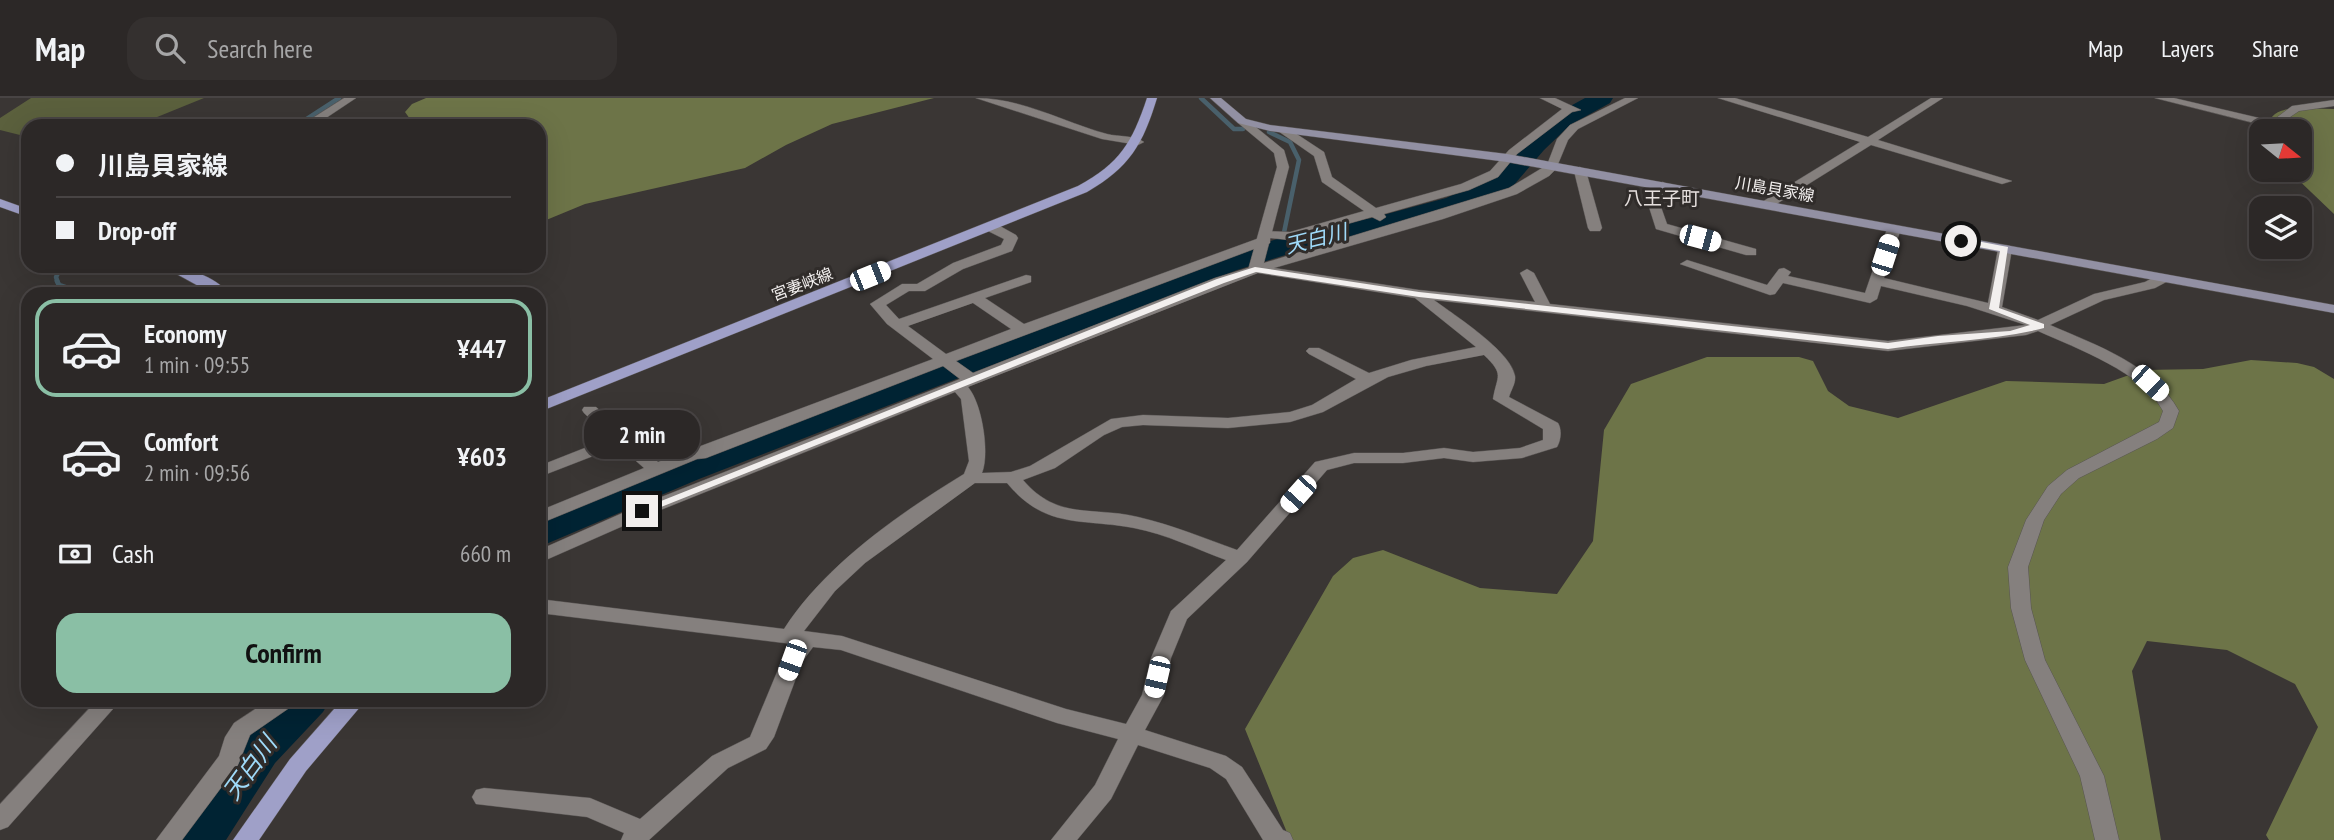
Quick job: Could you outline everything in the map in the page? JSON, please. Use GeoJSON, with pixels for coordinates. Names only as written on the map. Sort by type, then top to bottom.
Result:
{"type":"FeatureCollection","features":[{"type":"Feature","properties":{"kind":"main road","name":"宮妻峡線"},"geometry":{"type":"LineString","coordinates":[[546,404],[1063,199],[1105,175],[1125,159],[1138,142],[1152,98]]}},
{"type":"Feature","properties":{"kind":"main road","name":"川島貝家線"},"geometry":{"type":"LineString","coordinates":[[1215,98],[1242,121],[1282,129],[1507,158],[2334,309]]}},
{"type":"Feature","properties":{"kind":"main road"},"geometry":{"type":"LineString","coordinates":[[3,207],[21,211]]}},
{"type":"Feature","properties":{"kind":"main road"},"geometry":{"type":"LineString","coordinates":[[186,273],[212,287]]}},
{"type":"Feature","properties":{"kind":"main road"},"geometry":{"type":"LineString","coordinates":[[244,840],[298,765],[349,707]]}},
{"type":"Feature","properties":{"kind":"street"},"geometry":{"type":"LineString","coordinates":[[317,119],[351,98]]}},
{"type":"Feature","properties":{"kind":"street"},"geometry":{"type":"LineString","coordinates":[[981,98],[1107,137],[1138,142]]}},
{"type":"Feature","properties":{"kind":"street"},"geometry":{"type":"LineString","coordinates":[[1545,98],[1595,117]]}},
{"type":"Feature","properties":{"kind":"street"},"geometry":{"type":"LineString","coordinates":[[546,554],[642,511],[1220,281],[1514,191],[1552,166],[1558,148],[1570,131],[1633,98]]}},
{"type":"Feature","properties":{"kind":"street"},"geometry":{"type":"LineString","coordinates":[[1723,98],[2006,181]]}},
{"type":"Feature","properties":{"kind":"street"},"geometry":{"type":"LineString","coordinates":[[1766,205],[1938,98]]}},
{"type":"Feature","properties":{"kind":"street"},"geometry":{"type":"LineString","coordinates":[[2160,98],[2274,125],[2296,108],[2334,103]]}},
{"type":"Feature","properties":{"kind":"street"},"geometry":{"type":"LineString","coordinates":[[546,515],[695,453],[712,449],[1268,236],[1290,236],[1465,187],[1494,174],[1507,158],[1570,108]]}},
{"type":"Feature","properties":{"kind":"street"},"geometry":{"type":"LineString","coordinates":[[1242,121],[1280,152],[1283,167],[1268,236],[1255,270]]}},
{"type":"Feature","properties":{"kind":"street"},"geometry":{"type":"LineString","coordinates":[[1282,129],[1320,154],[1326,179],[1394,227]]}},
{"type":"Feature","properties":{"kind":"street"},"geometry":{"type":"LineString","coordinates":[[1580,171],[1595,228]]}},
{"type":"Feature","properties":{"kind":"street"},"geometry":{"type":"LineString","coordinates":[[1663,186],[1655,207],[1661,226],[1751,252]]}},
{"type":"Feature","properties":{"kind":"street"},"geometry":{"type":"LineString","coordinates":[[484,797],[590,808],[638,836],[720,762],[758,743],[763,737],[792,660],[805,610],[833,578],[872,545],[972,477],[978,461],[966,380],[946,360],[898,324],[877,304],[906,287],[920,288],[958,266],[1007,248],[1011,238],[993,228]]}},
{"type":"Feature","properties":{"kind":"street"},"geometry":{"type":"LineString","coordinates":[[1687,264],[1770,291],[1782,275],[1870,299],[1894,229]]}},
{"type":"Feature","properties":{"kind":"street"},"geometry":{"type":"LineString","coordinates":[[1994,309],[2005,249]]}},
{"type":"Feature","properties":{"kind":"street"},"geometry":{"type":"LineString","coordinates":[[1255,270],[1419,294],[1888,346],[1938,338],[2011,334],[2040,326],[2099,298],[2150,285],[2163,278]]}},
{"type":"Feature","properties":{"kind":"street"},"geometry":{"type":"LineString","coordinates":[[1527,273],[1545,308]]}},
{"type":"Feature","properties":{"kind":"street"},"geometry":{"type":"LineString","coordinates":[[898,324],[1027,279]]}},
{"type":"Feature","properties":{"kind":"street"},"geometry":{"type":"LineString","coordinates":[[1877,281],[1994,309],[2040,326],[2127,368],[2165,397],[2171,411],[2167,424],[2159,430],[2073,474],[2054,490],[2035,520],[2018,567],[2021,608],[2035,660],[2092,776],[2107,840]]}},
{"type":"Feature","properties":{"kind":"street"},"geometry":{"type":"LineString","coordinates":[[1063,840],[1103,792],[1153,695],[1161,659],[1178,616],[1240,558],[1321,466],[1354,457],[1391,458],[1444,453],[1473,457],[1522,453],[1551,443],[1552,427],[1501,399],[1501,391],[1508,377],[1486,350],[1472,335],[1428,304],[1419,294]]}},
{"type":"Feature","properties":{"kind":"street"},"geometry":{"type":"LineString","coordinates":[[974,297],[1023,330]]}},
{"type":"Feature","properties":{"kind":"street"},"geometry":{"type":"LineString","coordinates":[[1573,311],[1597,299]]}},
{"type":"Feature","properties":{"kind":"street"},"geometry":{"type":"LineString","coordinates":[[972,477],[1012,478],[1055,460],[1093,434],[1119,422],[1155,419],[1185,423],[1302,414],[1368,379],[1411,364],[1486,350]]}},
{"type":"Feature","properties":{"kind":"street"},"geometry":{"type":"LineString","coordinates":[[1314,351],[1368,379]]}},
{"type":"Feature","properties":{"kind":"street"},"geometry":{"type":"LineString","coordinates":[[590,410],[657,470]]}},
{"type":"Feature","properties":{"kind":"street"},"geometry":{"type":"LineString","coordinates":[[546,469],[621,439]]}},
{"type":"Feature","properties":{"kind":"street"},"geometry":{"type":"LineString","coordinates":[[1012,478],[1029,498],[1068,516],[1134,522],[1240,558]]}},
{"type":"Feature","properties":{"kind":"street"},"geometry":{"type":"LineString","coordinates":[[546,607],[798,637],[868,650],[1065,717],[1132,734],[1218,762],[1234,773],[1273,837],[1281,840]]}},
{"type":"Feature","properties":{"kind":"street"},"geometry":{"type":"LineString","coordinates":[[0,820],[104,707]]}},
{"type":"Feature","properties":{"kind":"street"},"geometry":{"type":"LineString","coordinates":[[168,840],[230,759],[231,747],[245,724],[274,707]]}},
{"type":"Feature","properties":{"kind":"green space"},"geometry":{"type":"Polygon","coordinates":[[[31,98],[204,98],[152,119],[21,119],[21,135],[0,130],[0,118],[31,98]]]}},
{"type":"Feature","properties":{"kind":"green space"},"geometry":{"type":"Polygon","coordinates":[[[426,98],[934,98],[832,124],[745,168],[585,204],[546,220],[546,119],[410,119],[405,112],[412,104],[426,98]]]}},
{"type":"Feature","properties":{"kind":"green space"},"geometry":{"type":"Polygon","coordinates":[[[2334,109],[2334,214],[2301,182],[2312,182],[2312,119],[2271,119],[2282,110],[2334,109]]]}},
{"type":"Feature","properties":{"kind":"green space"},"geometry":{"type":"Polygon","coordinates":[[[1707,357],[1799,357],[1813,361],[1828,391],[1849,406],[1898,418],[2006,381],[2104,384],[2143,370],[2203,369],[2251,360],[2297,363],[2314,367],[2334,379],[2334,840],[2269,840],[2266,835],[2318,727],[2295,684],[2227,650],[2147,641],[2132,671],[2161,840],[1290,840],[1245,729],[1333,576],[1353,558],[1383,550],[1480,588],[1557,594],[1593,541],[1604,430],[1631,384],[1707,357]]]}},
{"type":"Feature","properties":{"kind":"waterway"},"geometry":{"type":"LineString","coordinates":[[307,119],[339,98]]}},
{"type":"Feature","properties":{"kind":"waterway"},"geometry":{"type":"LineString","coordinates":[[1201,98],[1234,129],[1243,129]]}},
{"type":"Feature","properties":{"kind":"waterway","name":"天白川"},"geometry":{"type":"LineString","coordinates":[[546,531],[686,471],[1227,264],[1319,235],[1374,226],[1455,204],[1504,181],[1535,145],[1562,120],[1602,98]]}},
{"type":"Feature","properties":{"kind":"waterway"},"geometry":{"type":"LineString","coordinates":[[1269,132],[1290,142],[1299,160],[1281,247]]}},
{"type":"Feature","properties":{"kind":"waterway"},"geometry":{"type":"LineString","coordinates":[[58,273],[56,277],[58,283]]}},
{"type":"Feature","properties":{"kind":"waterway"},"geometry":{"type":"LineString","coordinates":[[58,283],[65,287]]}},
{"type":"Feature","properties":{"kind":"waterway"},"geometry":{"type":"LineString","coordinates":[[258,707],[258,750]]}},
{"type":"Feature","properties":{"kind":"waterway","name":"天白川"},"geometry":{"type":"LineString","coordinates":[[199,840],[258,750],[300,707]]}},
{"type":"Feature","properties":{"kind":"district","name":"八王子町"},"geometry":{"type":"Point","coordinates":[1662,198]}},
{"type":"Feature","properties":{"kind":"route"},"geometry":{"type":"LineString","coordinates":[[642,511],[1220,281],[1255,270],[1419,294],[1888,346],[1938,338],[2011,334],[2040,326],[1994,309],[2005,249],[1961,241]]}}]}
